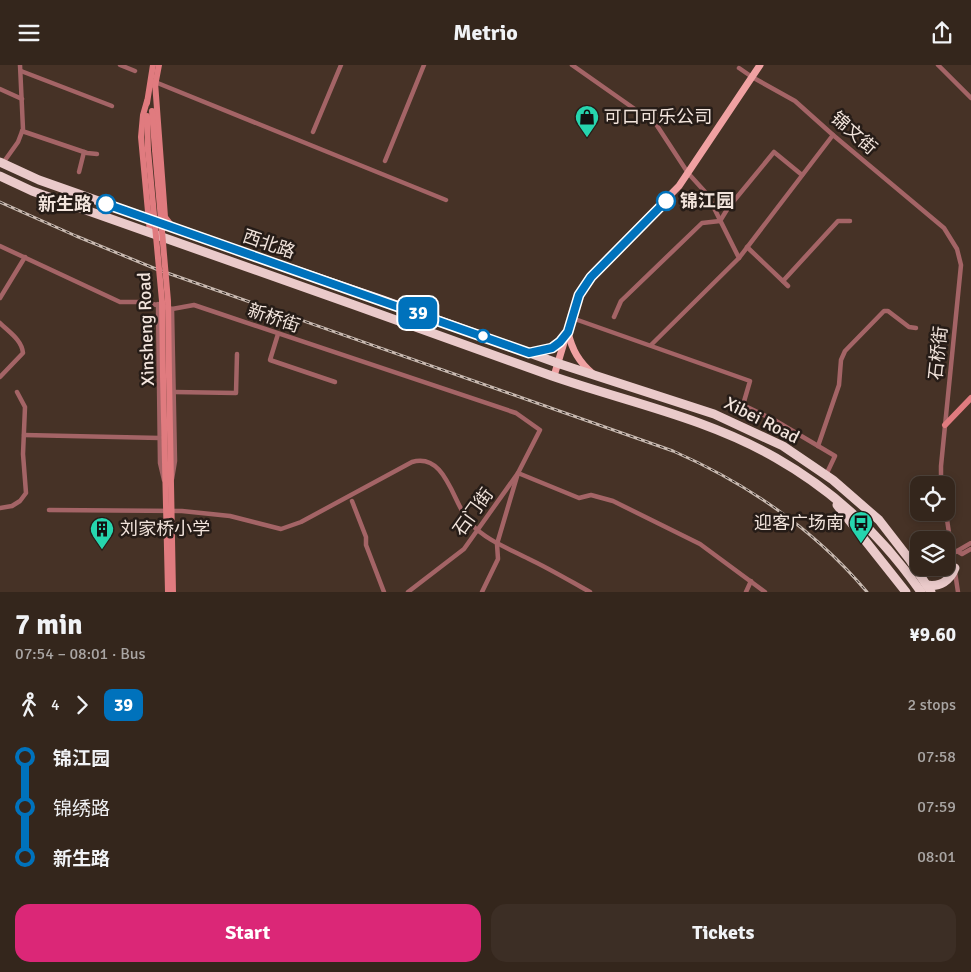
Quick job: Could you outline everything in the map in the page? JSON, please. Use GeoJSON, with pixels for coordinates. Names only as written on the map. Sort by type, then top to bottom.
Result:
{"type":"FeatureCollection","features":[{"type":"Feature","properties":{"kind":"highway","name":"西北路"},"geometry":{"type":"LineString","coordinates":[[2,162],[39,180],[131,212],[150,226],[376,312],[554,376]]}},
{"type":"Feature","properties":{"kind":"highway","name":"西北路"},"geometry":{"type":"LineString","coordinates":[[0,176],[32,191],[128,226],[150,226],[162,220],[176,229],[383,300],[529,353]]}},
{"type":"Feature","properties":{"kind":"highway","name":"Xibei Road"},"geometry":{"type":"LineString","coordinates":[[529,353],[714,414],[783,446],[826,475],[879,520],[926,590]]}},
{"type":"Feature","properties":{"kind":"highway","name":"Xibei Road"},"geometry":{"type":"LineString","coordinates":[[554,376],[707,425],[776,458],[826,491],[859,518],[902,567],[926,590]]}},
{"type":"Feature","properties":{"kind":"highway"},"geometry":{"type":"LineString","coordinates":[[826,491],[906,592]]}},
{"type":"Feature","properties":{"kind":"highway"},"geometry":{"type":"LineString","coordinates":[[926,590],[941,585],[951,576]]}},
{"type":"Feature","properties":{"kind":"main road","name":"Xinsheng Road"},"geometry":{"type":"LineString","coordinates":[[153,65],[147,101],[168,301],[166,376],[168,485],[173,592]]}},
{"type":"Feature","properties":{"kind":"main road","name":"Xinsheng Road"},"geometry":{"type":"LineString","coordinates":[[151,150],[155,82],[159,65]]}},
{"type":"Feature","properties":{"kind":"main road"},"geometry":{"type":"LineString","coordinates":[[554,376],[579,295],[591,277],[666,201],[688,173],[760,65]]}},
{"type":"Feature","properties":{"kind":"main road"},"geometry":{"type":"LineString","coordinates":[[155,82],[162,220]]}},
{"type":"Feature","properties":{"kind":"main road"},"geometry":{"type":"LineString","coordinates":[[147,101],[143,115],[141,137],[150,226]]}},
{"type":"Feature","properties":{"kind":"main road"},"geometry":{"type":"LineString","coordinates":[[131,212],[137,213],[141,210],[148,196]]}},
{"type":"Feature","properties":{"kind":"main road"},"geometry":{"type":"LineString","coordinates":[[529,353],[552,348],[568,332]]}},
{"type":"Feature","properties":{"kind":"main road"},"geometry":{"type":"LineString","coordinates":[[568,332],[571,346],[576,356],[595,375]]}},
{"type":"Feature","properties":{"kind":"main road"},"geometry":{"type":"LineString","coordinates":[[945,425],[971,398]]}},
{"type":"Feature","properties":{"kind":"main road","name":"Xinsheng Road"},"geometry":{"type":"LineString","coordinates":[[168,592],[169,511]]}},
{"type":"Feature","properties":{"kind":"street"},"geometry":{"type":"LineString","coordinates":[[2,162],[18,142],[22,131],[20,65]]}},
{"type":"Feature","properties":{"kind":"street"},"geometry":{"type":"LineString","coordinates":[[120,65],[135,71]]}},
{"type":"Feature","properties":{"kind":"street"},"geometry":{"type":"LineString","coordinates":[[313,132],[341,65]]}},
{"type":"Feature","properties":{"kind":"street"},"geometry":{"type":"LineString","coordinates":[[385,161],[424,65]]}},
{"type":"Feature","properties":{"kind":"street"},"geometry":{"type":"LineString","coordinates":[[572,65],[656,124],[688,173],[707,194],[739,258]]}},
{"type":"Feature","properties":{"kind":"street"},"geometry":{"type":"LineString","coordinates":[[938,65],[971,98]]}},
{"type":"Feature","properties":{"kind":"street","name":"锦文街"},"geometry":{"type":"LineString","coordinates":[[739,68],[796,101],[833,135],[944,228]]}},
{"type":"Feature","properties":{"kind":"street"},"geometry":{"type":"LineString","coordinates":[[21,71],[112,106]]}},
{"type":"Feature","properties":{"kind":"street"},"geometry":{"type":"LineString","coordinates":[[155,82],[446,200]]}},
{"type":"Feature","properties":{"kind":"street"},"geometry":{"type":"LineString","coordinates":[[0,89],[22,99]]}},
{"type":"Feature","properties":{"kind":"street"},"geometry":{"type":"LineString","coordinates":[[22,131],[84,152],[97,154]]}},
{"type":"Feature","properties":{"kind":"street"},"geometry":{"type":"LineString","coordinates":[[651,345],[739,258],[833,135]]}},
{"type":"Feature","properties":{"kind":"street"},"geometry":{"type":"LineString","coordinates":[[79,173],[84,152]]}},
{"type":"Feature","properties":{"kind":"street"},"geometry":{"type":"LineString","coordinates":[[720,221],[728,208],[774,152],[802,175]]}},
{"type":"Feature","properties":{"kind":"street"},"geometry":{"type":"LineString","coordinates":[[614,317],[621,301],[702,223],[720,221]]}},
{"type":"Feature","properties":{"kind":"street"},"geometry":{"type":"LineString","coordinates":[[783,281],[838,221],[850,221]]}},
{"type":"Feature","properties":{"kind":"street","name":"石桥街"},"geometry":{"type":"LineString","coordinates":[[941,476],[961,265],[957,249],[944,228]]}},
{"type":"Feature","properties":{"kind":"street","name":"新桥街"},"geometry":{"type":"LineString","coordinates":[[0,246],[120,302],[145,301],[172,309],[194,305],[516,413],[540,430]]}},
{"type":"Feature","properties":{"kind":"street"},"geometry":{"type":"LineString","coordinates":[[747,247],[788,286]]}},
{"type":"Feature","properties":{"kind":"street"},"geometry":{"type":"LineString","coordinates":[[0,299],[26,257]]}},
{"type":"Feature","properties":{"kind":"street"},"geometry":{"type":"LineString","coordinates":[[158,305],[161,469],[168,485]]}},
{"type":"Feature","properties":{"kind":"street"},"geometry":{"type":"LineString","coordinates":[[168,485],[175,461],[172,309]]}},
{"type":"Feature","properties":{"kind":"street"},"geometry":{"type":"LineString","coordinates":[[818,445],[839,385],[841,360],[845,351],[884,311],[888,311],[909,327],[916,328]]}},
{"type":"Feature","properties":{"kind":"street"},"geometry":{"type":"LineString","coordinates":[[572,318],[750,381],[743,405],[776,421],[835,457],[826,475]]}},
{"type":"Feature","properties":{"kind":"street"},"geometry":{"type":"LineString","coordinates":[[0,323],[19,341],[23,353],[0,377]]}},
{"type":"Feature","properties":{"kind":"street"},"geometry":{"type":"LineString","coordinates":[[278,334],[270,360],[335,382]]}},
{"type":"Feature","properties":{"kind":"street"},"geometry":{"type":"LineString","coordinates":[[174,392],[236,393],[237,354]]}},
{"type":"Feature","properties":{"kind":"street"},"geometry":{"type":"LineString","coordinates":[[0,508],[12,506],[20,501],[26,493],[23,454],[25,407],[17,392]]}},
{"type":"Feature","properties":{"kind":"street","name":"石门街"},"geometry":{"type":"LineString","coordinates":[[408,592],[464,549],[518,473],[540,430]]}},
{"type":"Feature","properties":{"kind":"street"},"geometry":{"type":"LineString","coordinates":[[24,435],[160,437]]}},
{"type":"Feature","properties":{"kind":"street"},"geometry":{"type":"LineString","coordinates":[[49,509],[169,511],[230,516],[274,528],[288,528],[412,462],[425,460],[431,462],[440,471],[469,522],[478,530],[497,544],[590,592]]}},
{"type":"Feature","properties":{"kind":"street"},"geometry":{"type":"LineString","coordinates":[[482,592],[498,559],[497,544],[518,473],[579,498],[591,495],[613,501],[700,543],[765,592]]}},
{"type":"Feature","properties":{"kind":"street"},"geometry":{"type":"LineString","coordinates":[[352,501],[384,592]]}},
{"type":"Feature","properties":{"kind":"street"},"geometry":{"type":"LineString","coordinates":[[955,551],[971,543]]}},
{"type":"Feature","properties":{"kind":"street"},"geometry":{"type":"LineString","coordinates":[[955,552],[962,554],[971,549]]}},
{"type":"Feature","properties":{"kind":"street"},"geometry":{"type":"LineString","coordinates":[[955,568],[958,592]]}},
{"type":"Feature","properties":{"kind":"street"},"geometry":{"type":"LineString","coordinates":[[746,592],[752,581]]}},
{"type":"Feature","properties":{"kind":"railway"},"geometry":{"type":"LineString","coordinates":[[0,202],[156,269],[673,451],[728,478],[778,510],[825,548],[867,592]]}},
{"type":"Feature","properties":{"kind":"bus line","name":"39"},"geometry":{"type":"LineString","coordinates":[[106,204],[529,353],[552,348],[560,342],[568,332],[574,309],[584,286],[614,252],[666,201]]}},
{"type":"Feature","properties":{"kind":"place","name":"可口可乐公司"},"geometry":{"type":"Point","coordinates":[587,138]}},
{"type":"Feature","properties":{"kind":"place","name":"锦江园"},"geometry":{"type":"Point","coordinates":[666,201]}},
{"type":"Feature","properties":{"kind":"place","name":"新生路"},"geometry":{"type":"Point","coordinates":[106,204]}},
{"type":"Feature","properties":{"kind":"place","name":"迎客广场南"},"geometry":{"type":"Point","coordinates":[861,544]}},
{"type":"Feature","properties":{"kind":"place","name":"刘家桥小学"},"geometry":{"type":"Point","coordinates":[102,550]}}]}
